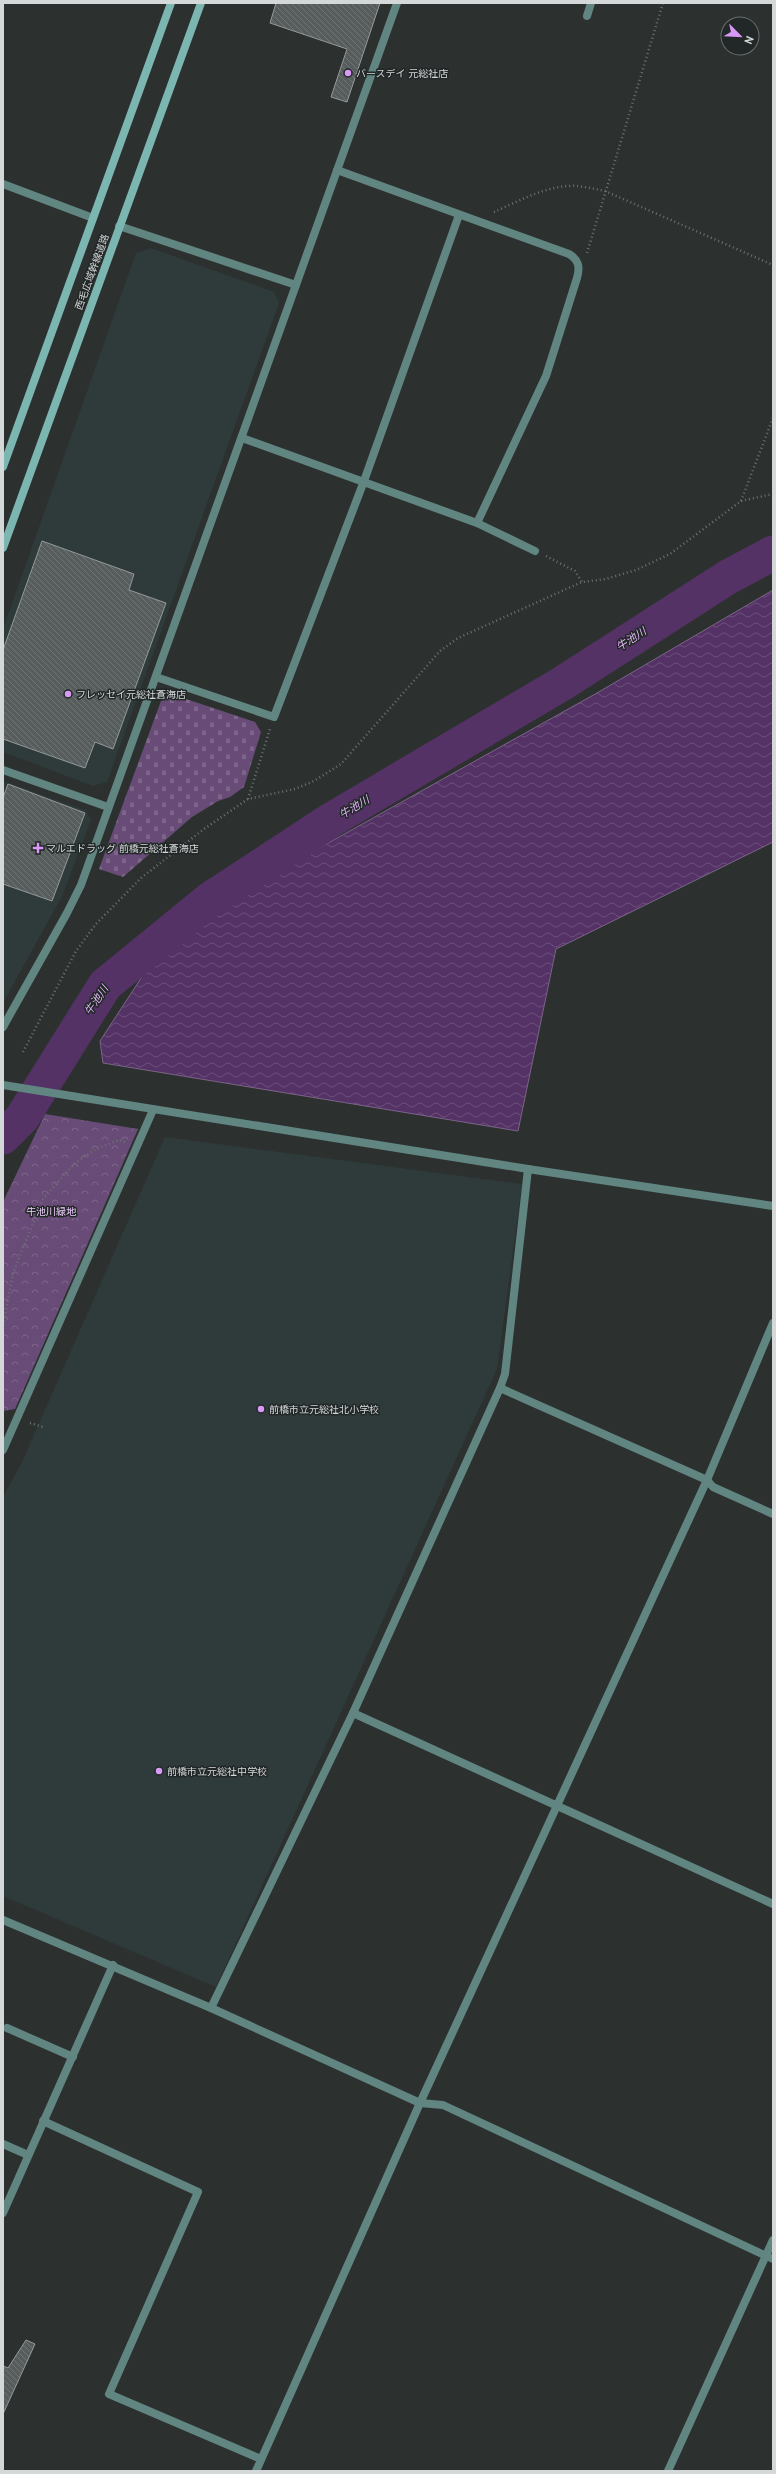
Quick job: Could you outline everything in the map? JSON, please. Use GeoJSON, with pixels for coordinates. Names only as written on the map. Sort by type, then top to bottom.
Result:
{"type":"FeatureCollection","features":[{"type":"Feature","properties":{"kind":"main road","name":"西毛広域幹線道路"},"geometry":{"type":"LineString","coordinates":[[3,468],[171,3]]}},
{"type":"Feature","properties":{"kind":"main road","name":"西毛広域幹線道路"},"geometry":{"type":"LineString","coordinates":[[3,548],[201,3]]}},
{"type":"Feature","properties":{"kind":"street"},"geometry":{"type":"LineString","coordinates":[[3,1027],[73,902],[156,677],[397,3]]}},
{"type":"Feature","properties":{"kind":"street"},"geometry":{"type":"LineString","coordinates":[[587,16],[591,3]]}},
{"type":"Feature","properties":{"kind":"street"},"geometry":{"type":"LineString","coordinates":[[338,170],[569,254],[577,261],[579,270],[577,278],[546,376],[477,523]]}},
{"type":"Feature","properties":{"kind":"street"},"geometry":{"type":"LineString","coordinates":[[3,184],[93,218]]}},
{"type":"Feature","properties":{"kind":"street"},"geometry":{"type":"LineString","coordinates":[[156,677],[274,717],[364,481],[460,215]]}},
{"type":"Feature","properties":{"kind":"street"},"geometry":{"type":"LineString","coordinates":[[119,226],[296,285]]}},
{"type":"Feature","properties":{"kind":"street"},"geometry":{"type":"LineString","coordinates":[[242,438],[477,523],[535,551]]}},
{"type":"Feature","properties":{"kind":"street"},"geometry":{"type":"LineString","coordinates":[[3,770],[108,807]]}},
{"type":"Feature","properties":{"kind":"street"},"geometry":{"type":"LineString","coordinates":[[3,1085],[528,1169],[773,1206]]}},
{"type":"Feature","properties":{"kind":"street"},"geometry":{"type":"LineString","coordinates":[[3,1450],[154,1110]]}},
{"type":"Feature","properties":{"kind":"street"},"geometry":{"type":"LineString","coordinates":[[211,2008],[352,1713],[500,1388],[505,1374],[528,1169]]}},
{"type":"Feature","properties":{"kind":"street"},"geometry":{"type":"LineString","coordinates":[[256,2471],[420,2103],[707,1480],[773,1323]]}},
{"type":"Feature","properties":{"kind":"street"},"geometry":{"type":"LineString","coordinates":[[500,1388],[707,1480],[713,1487],[773,1514]]}},
{"type":"Feature","properties":{"kind":"street"},"geometry":{"type":"LineString","coordinates":[[352,1713],[773,1904]]}},
{"type":"Feature","properties":{"kind":"street"},"geometry":{"type":"LineString","coordinates":[[3,1920],[113,1965],[211,2008],[420,2103],[443,2105],[769,2258]]}},
{"type":"Feature","properties":{"kind":"street"},"geometry":{"type":"LineString","coordinates":[[3,2213],[113,1965]]}},
{"type":"Feature","properties":{"kind":"street"},"geometry":{"type":"LineString","coordinates":[[7,2028],[73,2057]]}},
{"type":"Feature","properties":{"kind":"street"},"geometry":{"type":"LineString","coordinates":[[43,2121],[198,2192],[109,2394],[261,2459]]}},
{"type":"Feature","properties":{"kind":"street"},"geometry":{"type":"LineString","coordinates":[[3,2144],[28,2155]]}},
{"type":"Feature","properties":{"kind":"street"},"geometry":{"type":"LineString","coordinates":[[668,2471],[769,2258],[773,2240]]}},
{"type":"Feature","properties":{"kind":"path"},"geometry":{"type":"LineString","coordinates":[[577,261],[588,251],[604,191],[663,3]]}},
{"type":"Feature","properties":{"kind":"path"},"geometry":{"type":"LineString","coordinates":[[474,220],[541,192],[576,186],[604,191],[773,265]]}},
{"type":"Feature","properties":{"kind":"path"},"geometry":{"type":"LineString","coordinates":[[740,501],[773,418]]}},
{"type":"Feature","properties":{"kind":"path"},"geometry":{"type":"LineString","coordinates":[[23,1052],[76,951],[96,924],[152,869],[204,828],[248,799],[295,789],[328,774],[355,750],[440,651],[458,638],[582,582],[606,579],[636,570],[670,554],[740,501],[773,494]]}},
{"type":"Feature","properties":{"kind":"path"},"geometry":{"type":"LineString","coordinates":[[535,551],[576,571],[582,582]]}},
{"type":"Feature","properties":{"kind":"path"},"geometry":{"type":"LineString","coordinates":[[248,799],[274,717]]}},
{"type":"Feature","properties":{"kind":"path"},"geometry":{"type":"LineString","coordinates":[[3,1325],[13,1273],[43,1199],[75,1163],[96,1149],[119,1140],[139,1145]]}},
{"type":"Feature","properties":{"kind":"path"},"geometry":{"type":"LineString","coordinates":[[34,1424],[43,1427]]}},
{"type":"Feature","properties":{"kind":"shaded area"},"geometry":{"type":"Polygon","coordinates":[[[151,248],[274,292],[279,303],[107,782],[93,786],[3,752],[3,629],[136,253],[151,248]]]}},
{"type":"Feature","properties":{"kind":"shaded area","name":"マルエドラッグ 前橋元総社蒼海店"},"geometry":{"type":"Polygon","coordinates":[[[3,781],[85,810],[91,820],[62,896],[3,1003],[3,781]]]}},
{"type":"Feature","properties":{"kind":"shaded area"},"geometry":{"type":"Polygon","coordinates":[[[165,1137],[522,1184],[497,1369],[216,1987],[3,1896],[3,1497],[23,1460],[165,1137]]]}},
{"type":"Feature","properties":{"kind":"green space"},"geometry":{"type":"Polygon","coordinates":[[[171,694],[255,722],[261,732],[244,787],[230,797],[218,801],[192,817],[123,877],[99,869],[161,701],[171,694]]]}},
{"type":"Feature","properties":{"kind":"green space","name":"牛池川緑地"},"geometry":{"type":"Polygon","coordinates":[[[45,1114],[138,1129],[15,1409],[3,1411],[3,1202],[45,1114]]]}},
{"type":"Feature","properties":{"kind":"water"},"geometry":{"type":"Polygon","coordinates":[[[773,590],[773,842],[556,949],[518,1131],[103,1063],[100,1041],[147,969],[220,909],[321,847],[597,693],[773,590]]]}},
{"type":"Feature","properties":{"kind":"building","name":"バースデイ 元総社店"},"geometry":{"type":"Polygon","coordinates":[[[276,3],[380,3],[347,102],[331,97],[347,49],[270,23],[276,3]]]}},
{"type":"Feature","properties":{"kind":"building","name":"フレッセイ元総社蒼海店"},"geometry":{"type":"Polygon","coordinates":[[[42,541],[134,574],[129,590],[166,603],[113,749],[95,742],[85,768],[3,739],[3,650],[42,541]]]}},
{"type":"Feature","properties":{"kind":"building","name":"マルエドラッグ 前橋元総社蒼海店"},"geometry":{"type":"Polygon","coordinates":[[[8,784],[85,813],[52,901],[3,884],[3,798],[8,784]]]}},
{"type":"Feature","properties":{"kind":"building"},"geometry":{"type":"Polygon","coordinates":[[[26,2340],[35,2344],[3,2414],[3,2366],[8,2368],[26,2340]]]}},
{"type":"Feature","properties":{"kind":"waterway","name":"牛池川"},"geometry":{"type":"LineString","coordinates":[[3,1137],[22,1118],[105,985],[209,900],[331,820],[563,683],[728,577],[773,553]]}},
{"type":"Feature","properties":{"kind":"place","name":"バースデイ 元総社店"},"geometry":{"type":"Point","coordinates":[348,73]}},
{"type":"Feature","properties":{"kind":"place","name":"フレッセイ元総社蒼海店"},"geometry":{"type":"Point","coordinates":[68,694]}},
{"type":"Feature","properties":{"kind":"place","name":"マルエドラッグ 前橋元総社蒼海店"},"geometry":{"type":"Point","coordinates":[38,848]}},
{"type":"Feature","properties":{"kind":"place","name":"前橋市立元総社北小学校"},"geometry":{"type":"Point","coordinates":[261,1409]}},
{"type":"Feature","properties":{"kind":"place","name":"前橋市立元総社中学校"},"geometry":{"type":"Point","coordinates":[159,1771]}}]}
